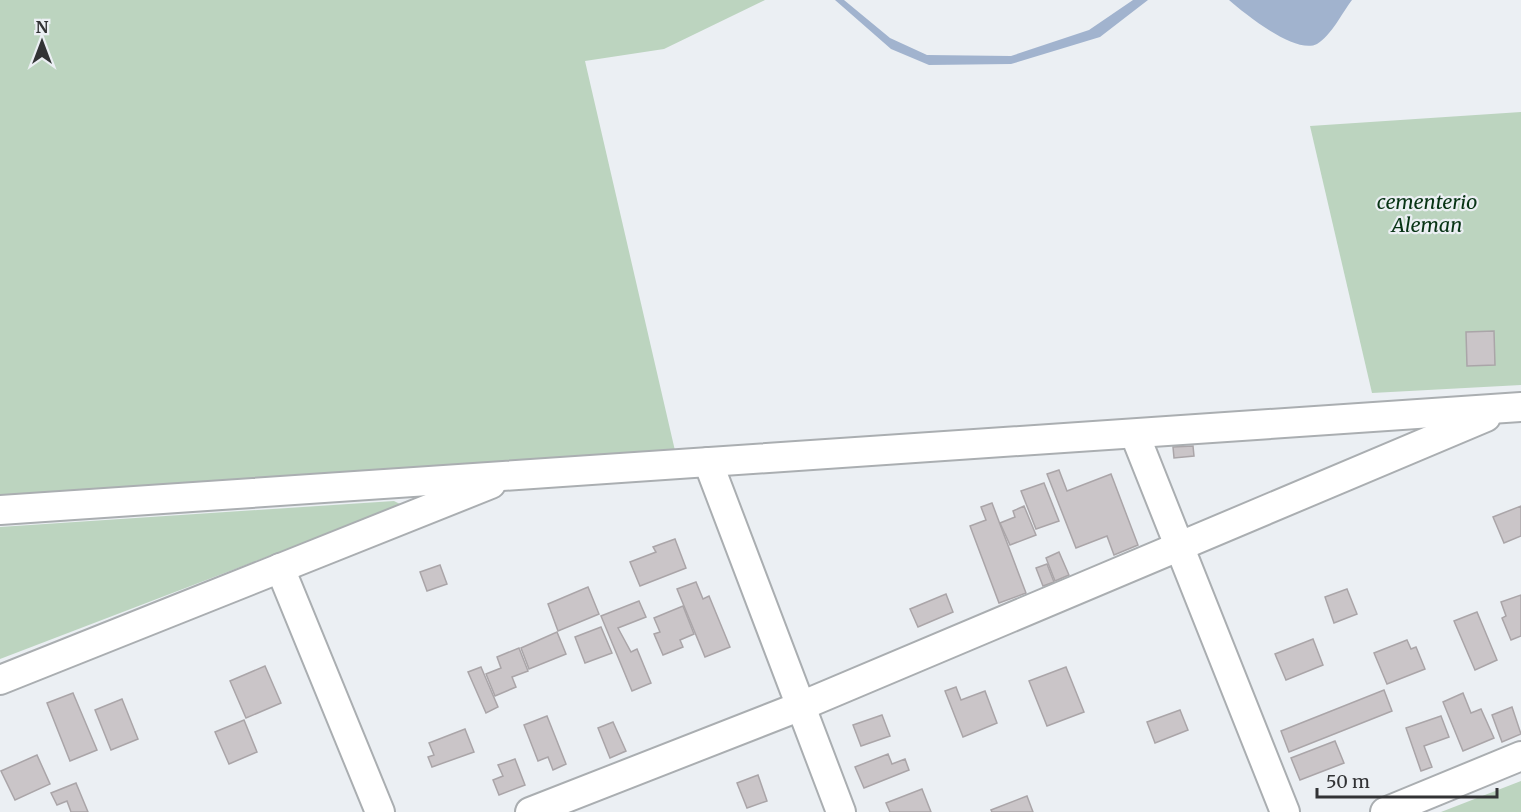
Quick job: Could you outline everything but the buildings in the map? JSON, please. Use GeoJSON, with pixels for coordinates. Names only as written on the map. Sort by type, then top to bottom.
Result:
{"type":"FeatureCollection","features":[{"type":"Feature","properties":{"kind":"street"},"geometry":{"type":"LineString","coordinates":[[0,510],[1136,435],[1514,407]]}},
{"type":"Feature","properties":{"kind":"street"},"geometry":{"type":"LineString","coordinates":[[530,812],[801,706],[1514,407]]}},
{"type":"Feature","properties":{"kind":"street"},"geometry":{"type":"LineString","coordinates":[[1136,435],[1285,812]]}},
{"type":"Feature","properties":{"kind":"street"},"geometry":{"type":"LineString","coordinates":[[708,462],[841,812]]}},
{"type":"Feature","properties":{"kind":"street"},"geometry":{"type":"LineString","coordinates":[[0,680],[514,475]]}},
{"type":"Feature","properties":{"kind":"street"},"geometry":{"type":"LineString","coordinates":[[280,568],[380,812]]}},
{"type":"Feature","properties":{"kind":"street"},"geometry":{"type":"LineString","coordinates":[[1385,812],[1521,756]]}},
{"type":"Feature","properties":{"kind":"green space"},"geometry":{"type":"Polygon","coordinates":[[[0,0],[765,0],[664,49],[585,61],[676,455],[0,500],[0,0]]]}},
{"type":"Feature","properties":{"kind":"green space","name":"cementerio Aleman"},"geometry":{"type":"Polygon","coordinates":[[[1521,112],[1521,385],[1372,393],[1310,126],[1521,112]]]}},
{"type":"Feature","properties":{"kind":"green space"},"geometry":{"type":"Polygon","coordinates":[[[394,501],[402,505],[0,659],[0,527],[394,501]]]}},
{"type":"Feature","properties":{"kind":"green space"},"geometry":{"type":"Polygon","coordinates":[[[1521,781],[1521,812],[1441,812],[1521,781]]]}},
{"type":"Feature","properties":{"kind":"water"},"geometry":{"type":"Polygon","coordinates":[[[835,0],[844,0],[890,38],[927,55],[1011,56],[1089,30],[1133,0],[1148,0],[1100,37],[1011,64],[929,65],[891,49],[835,0]]]}},
{"type":"Feature","properties":{"kind":"water"},"geometry":{"type":"Polygon","coordinates":[[[1229,0],[1352,0],[1327,36],[1317,44],[1308,46],[1284,39],[1229,0]]]}}]}
